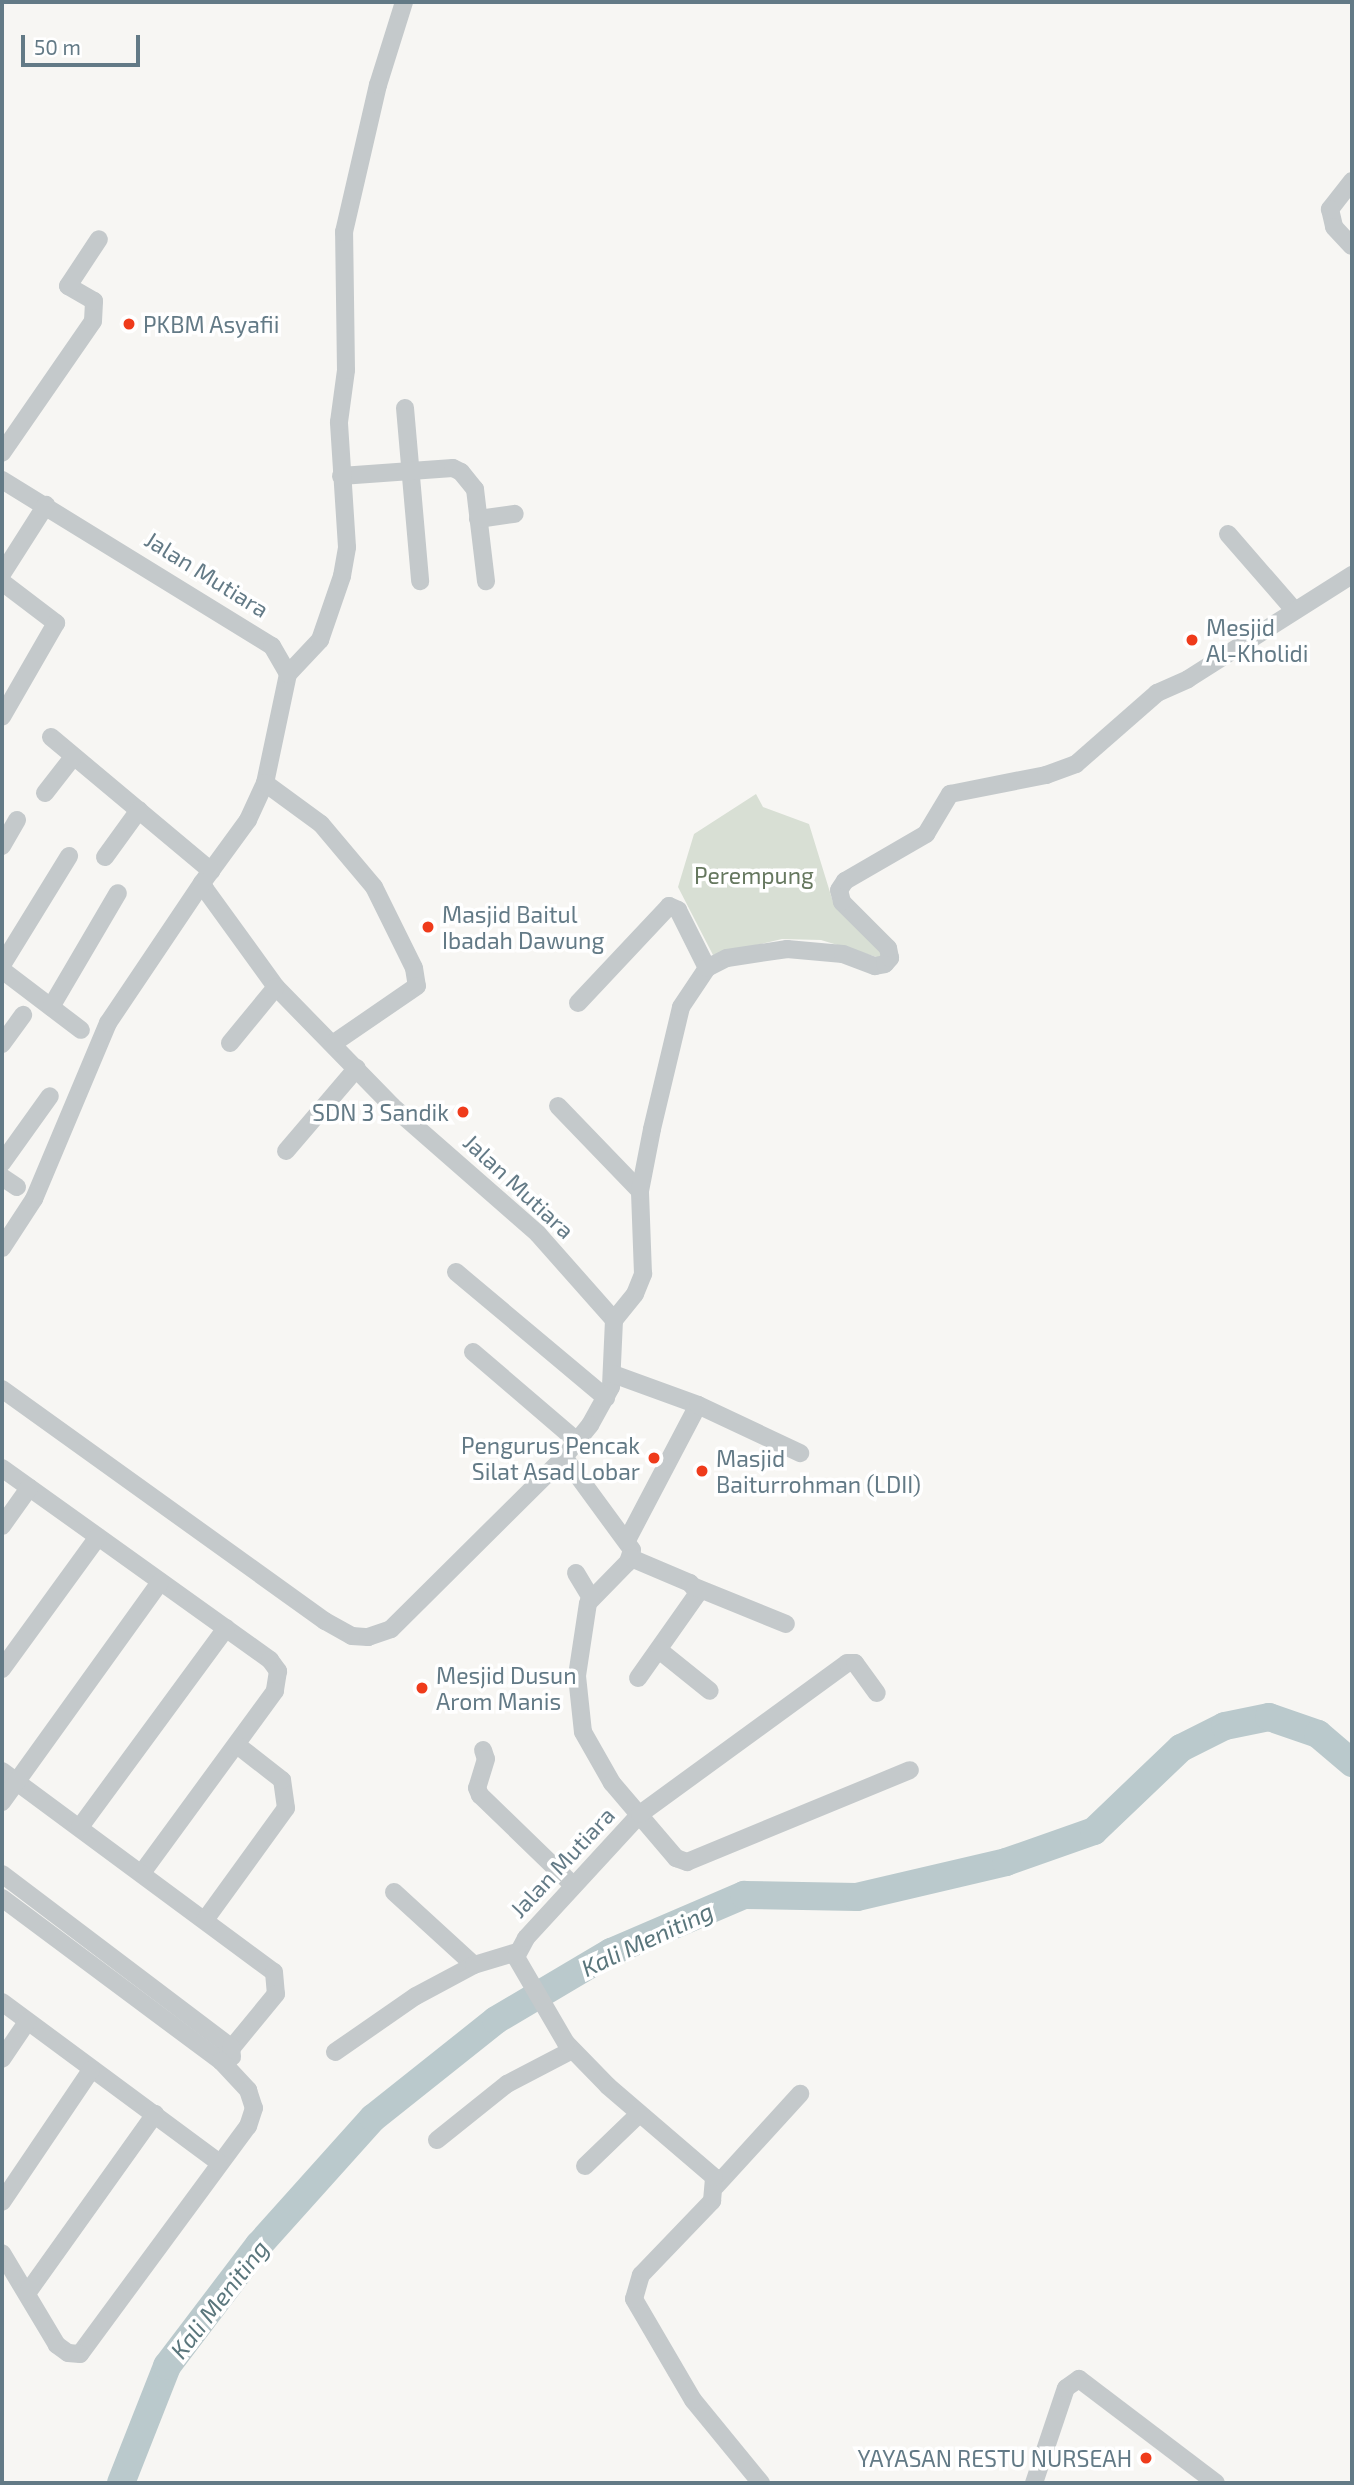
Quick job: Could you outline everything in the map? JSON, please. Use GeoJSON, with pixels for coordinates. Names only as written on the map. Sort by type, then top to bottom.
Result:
{"type":"FeatureCollection","features":[{"type":"Feature","properties":{"kind":"street"},"geometry":{"type":"LineString","coordinates":[[2,1248],[34,1199],[108,1023],[248,820],[265,783],[288,674],[326,628],[342,576],[346,547],[339,422],[346,370],[344,232],[378,85],[404,2]]}},
{"type":"Feature","properties":{"kind":"street"},"geometry":{"type":"LineString","coordinates":[[1352,181],[1330,209],[1334,227],[1352,246]]}},
{"type":"Feature","properties":{"kind":"street"},"geometry":{"type":"LineString","coordinates":[[2,453],[93,321],[94,301],[68,285],[99,239]]}},
{"type":"Feature","properties":{"kind":"street"},"geometry":{"type":"LineString","coordinates":[[405,408],[420,581]]}},
{"type":"Feature","properties":{"kind":"street"},"geometry":{"type":"LineString","coordinates":[[341,476],[453,468],[461,472],[475,489],[486,581]]}},
{"type":"Feature","properties":{"kind":"street","name":"Jalan Mutiara"},"geometry":{"type":"LineString","coordinates":[[2,480],[257,633],[272,646],[288,674]]}},
{"type":"Feature","properties":{"kind":"street"},"geometry":{"type":"LineString","coordinates":[[2,574],[47,505]]}},
{"type":"Feature","properties":{"kind":"street"},"geometry":{"type":"LineString","coordinates":[[478,519],[515,514]]}},
{"type":"Feature","properties":{"kind":"street"},"geometry":{"type":"LineString","coordinates":[[1228,534],[1294,610]]}},
{"type":"Feature","properties":{"kind":"street"},"geometry":{"type":"LineString","coordinates":[[2,1389],[325,1621],[352,1636],[368,1637],[391,1629],[564,1457],[606,1398],[613,1374],[614,1320],[635,1294],[643,1274],[640,1191],[681,1007],[707,968],[727,958],[787,949],[843,954],[875,966],[885,964],[888,947],[841,900],[844,883],[926,834],[950,794],[1046,775],[1076,764],[1157,693],[1188,679],[1352,575]]}},
{"type":"Feature","properties":{"kind":"street"},"geometry":{"type":"LineString","coordinates":[[2,582],[50,615],[56,628],[2,717]]}},
{"type":"Feature","properties":{"kind":"street","name":"Jalan Mutiara"},"geometry":{"type":"LineString","coordinates":[[51,737],[139,810],[207,877],[276,987],[334,1043],[392,1106],[538,1234],[614,1320]]}},
{"type":"Feature","properties":{"kind":"street"},"geometry":{"type":"LineString","coordinates":[[45,793],[74,757]]}},
{"type":"Feature","properties":{"kind":"street"},"geometry":{"type":"LineString","coordinates":[[265,783],[321,824],[374,887],[414,968],[417,986],[334,1043]]}},
{"type":"Feature","properties":{"kind":"street"},"geometry":{"type":"LineString","coordinates":[[105,857],[139,810]]}},
{"type":"Feature","properties":{"kind":"street"},"geometry":{"type":"LineString","coordinates":[[2,846],[17,820]]}},
{"type":"Feature","properties":{"kind":"street"},"geometry":{"type":"LineString","coordinates":[[68,856],[2,967],[81,1031]]}},
{"type":"Feature","properties":{"kind":"street"},"geometry":{"type":"LineString","coordinates":[[51,1007],[118,892]]}},
{"type":"Feature","properties":{"kind":"street"},"geometry":{"type":"LineString","coordinates":[[578,1003],[669,906],[678,910],[707,968]]}},
{"type":"Feature","properties":{"kind":"street"},"geometry":{"type":"LineString","coordinates":[[230,1043],[276,987]]}},
{"type":"Feature","properties":{"kind":"street"},"geometry":{"type":"LineString","coordinates":[[2,1044],[23,1015]]}},
{"type":"Feature","properties":{"kind":"street"},"geometry":{"type":"LineString","coordinates":[[286,1150],[357,1068]]}},
{"type":"Feature","properties":{"kind":"street"},"geometry":{"type":"LineString","coordinates":[[2,1163],[50,1096]]}},
{"type":"Feature","properties":{"kind":"street"},"geometry":{"type":"LineString","coordinates":[[558,1106],[640,1191]]}},
{"type":"Feature","properties":{"kind":"street"},"geometry":{"type":"LineString","coordinates":[[456,1272],[606,1398]]}},
{"type":"Feature","properties":{"kind":"street"},"geometry":{"type":"LineString","coordinates":[[474,1352],[576,1441]]}},
{"type":"Feature","properties":{"kind":"street"},"geometry":{"type":"LineString","coordinates":[[613,1374],[698,1405],[800,1453]]}},
{"type":"Feature","properties":{"kind":"street"},"geometry":{"type":"LineString","coordinates":[[576,1573],[591,1598],[629,1549],[698,1405]]}},
{"type":"Feature","properties":{"kind":"street"},"geometry":{"type":"LineString","coordinates":[[564,1457],[629,1549],[695,1587],[786,1624]]}},
{"type":"Feature","properties":{"kind":"street"},"geometry":{"type":"LineString","coordinates":[[2,1468],[273,1662],[279,1675],[276,1688],[237,1745],[142,1873]]}},
{"type":"Feature","properties":{"kind":"street"},"geometry":{"type":"LineString","coordinates":[[2,1526],[29,1488]]}},
{"type":"Feature","properties":{"kind":"street"},"geometry":{"type":"LineString","coordinates":[[2,1669],[98,1537]]}},
{"type":"Feature","properties":{"kind":"street"},"geometry":{"type":"LineString","coordinates":[[2,1802],[160,1582]]}},
{"type":"Feature","properties":{"kind":"street"},"geometry":{"type":"LineString","coordinates":[[638,1678],[696,1602],[695,1587]]}},
{"type":"Feature","properties":{"kind":"street","name":"Jalan Mutiara"},"geometry":{"type":"LineString","coordinates":[[517,1958],[573,1885],[640,1814],[595,1757],[579,1718],[577,1675],[584,1616],[591,1598]]}},
{"type":"Feature","properties":{"kind":"street"},"geometry":{"type":"LineString","coordinates":[[80,1827],[226,1628]]}},
{"type":"Feature","properties":{"kind":"street"},"geometry":{"type":"LineString","coordinates":[[659,1650],[710,1690]]}},
{"type":"Feature","properties":{"kind":"street"},"geometry":{"type":"LineString","coordinates":[[877,1693],[855,1663],[847,1663],[640,1814],[676,1858],[687,1862],[910,1770]]}},
{"type":"Feature","properties":{"kind":"street"},"geometry":{"type":"LineString","coordinates":[[205,1920],[286,1808],[282,1780],[237,1745]]}},
{"type":"Feature","properties":{"kind":"street"},"geometry":{"type":"LineString","coordinates":[[482,1750],[486,1759],[477,1788],[480,1795],[573,1885]]}},
{"type":"Feature","properties":{"kind":"street"},"geometry":{"type":"LineString","coordinates":[[2,1771],[270,1967],[278,1981],[274,1997],[228,2061]]}},
{"type":"Feature","properties":{"kind":"street"},"geometry":{"type":"LineString","coordinates":[[2,1874],[228,2061],[250,2094],[253,2113],[80,2354],[62,2350],[2,2252]]}},
{"type":"Feature","properties":{"kind":"street"},"geometry":{"type":"LineString","coordinates":[[394,1892],[474,1965]]}},
{"type":"Feature","properties":{"kind":"street"},"geometry":{"type":"LineString","coordinates":[[2,1898],[228,2061]]}},
{"type":"Feature","properties":{"kind":"street"},"geometry":{"type":"LineString","coordinates":[[335,2052],[416,1996],[474,1965],[517,1958],[569,2047],[639,2114],[709,2170],[716,2186]]}},
{"type":"Feature","properties":{"kind":"street"},"geometry":{"type":"LineString","coordinates":[[2,2002],[218,2162]]}},
{"type":"Feature","properties":{"kind":"street"},"geometry":{"type":"LineString","coordinates":[[2,2059],[27,2022]]}},
{"type":"Feature","properties":{"kind":"street"},"geometry":{"type":"LineString","coordinates":[[437,2140],[507,2084],[569,2047]]}},
{"type":"Feature","properties":{"kind":"street"},"geometry":{"type":"LineString","coordinates":[[2,2202],[91,2070]]}},
{"type":"Feature","properties":{"kind":"street"},"geometry":{"type":"LineString","coordinates":[[761,2483],[693,2400],[634,2299],[641,2275],[712,2201],[716,2186],[800,2094]]}},
{"type":"Feature","properties":{"kind":"street"},"geometry":{"type":"LineString","coordinates":[[28,2292],[155,2114]]}},
{"type":"Feature","properties":{"kind":"street"},"geometry":{"type":"LineString","coordinates":[[585,2166],[639,2114]]}},
{"type":"Feature","properties":{"kind":"street"},"geometry":{"type":"LineString","coordinates":[[1034,2483],[1066,2388],[1079,2379],[1216,2483]]}},
{"type":"Feature","properties":{"kind":"green space","name":"Perempung"},"geometry":{"type":"Polygon","coordinates":[[[756,794],[763,807],[809,824],[833,902],[883,954],[880,958],[821,940],[782,939],[713,955],[678,887],[694,834],[756,794]]]}},
{"type":"Feature","properties":{"kind":"waterway","name":"Kali Meniting"},"geometry":{"type":"LineString","coordinates":[[121,2483],[167,2366],[259,2245],[373,2118],[496,2020],[611,1952],[744,1895],[857,1897],[1006,1862],[1094,1831],[1181,1748],[1225,1726],[1269,1717],[1318,1734],[1352,1763]]}},
{"type":"Feature","properties":{"kind":"place","name":"PKBM Asyafii"},"geometry":{"type":"Point","coordinates":[129,324]}},
{"type":"Feature","properties":{"kind":"place","name":"Mesjid Al-Kholidi"},"geometry":{"type":"Point","coordinates":[1192,640]}},
{"type":"Feature","properties":{"kind":"place","name":"Masjid Baitul Ibadah Dawung"},"geometry":{"type":"Point","coordinates":[428,927]}},
{"type":"Feature","properties":{"kind":"place","name":"SDN 3 Sandik"},"geometry":{"type":"Point","coordinates":[463,1112]}},
{"type":"Feature","properties":{"kind":"place","name":"Pengurus Pencak Silat Asad Lobar"},"geometry":{"type":"Point","coordinates":[654,1458]}},
{"type":"Feature","properties":{"kind":"place","name":"Masjid Baiturrohman (LDII)"},"geometry":{"type":"Point","coordinates":[702,1471]}},
{"type":"Feature","properties":{"kind":"place","name":"Mesjid Dusun Arom Manis"},"geometry":{"type":"Point","coordinates":[422,1688]}},
{"type":"Feature","properties":{"kind":"place","name":"YAYASAN RESTU NURSEAH"},"geometry":{"type":"Point","coordinates":[1146,2458]}}]}
